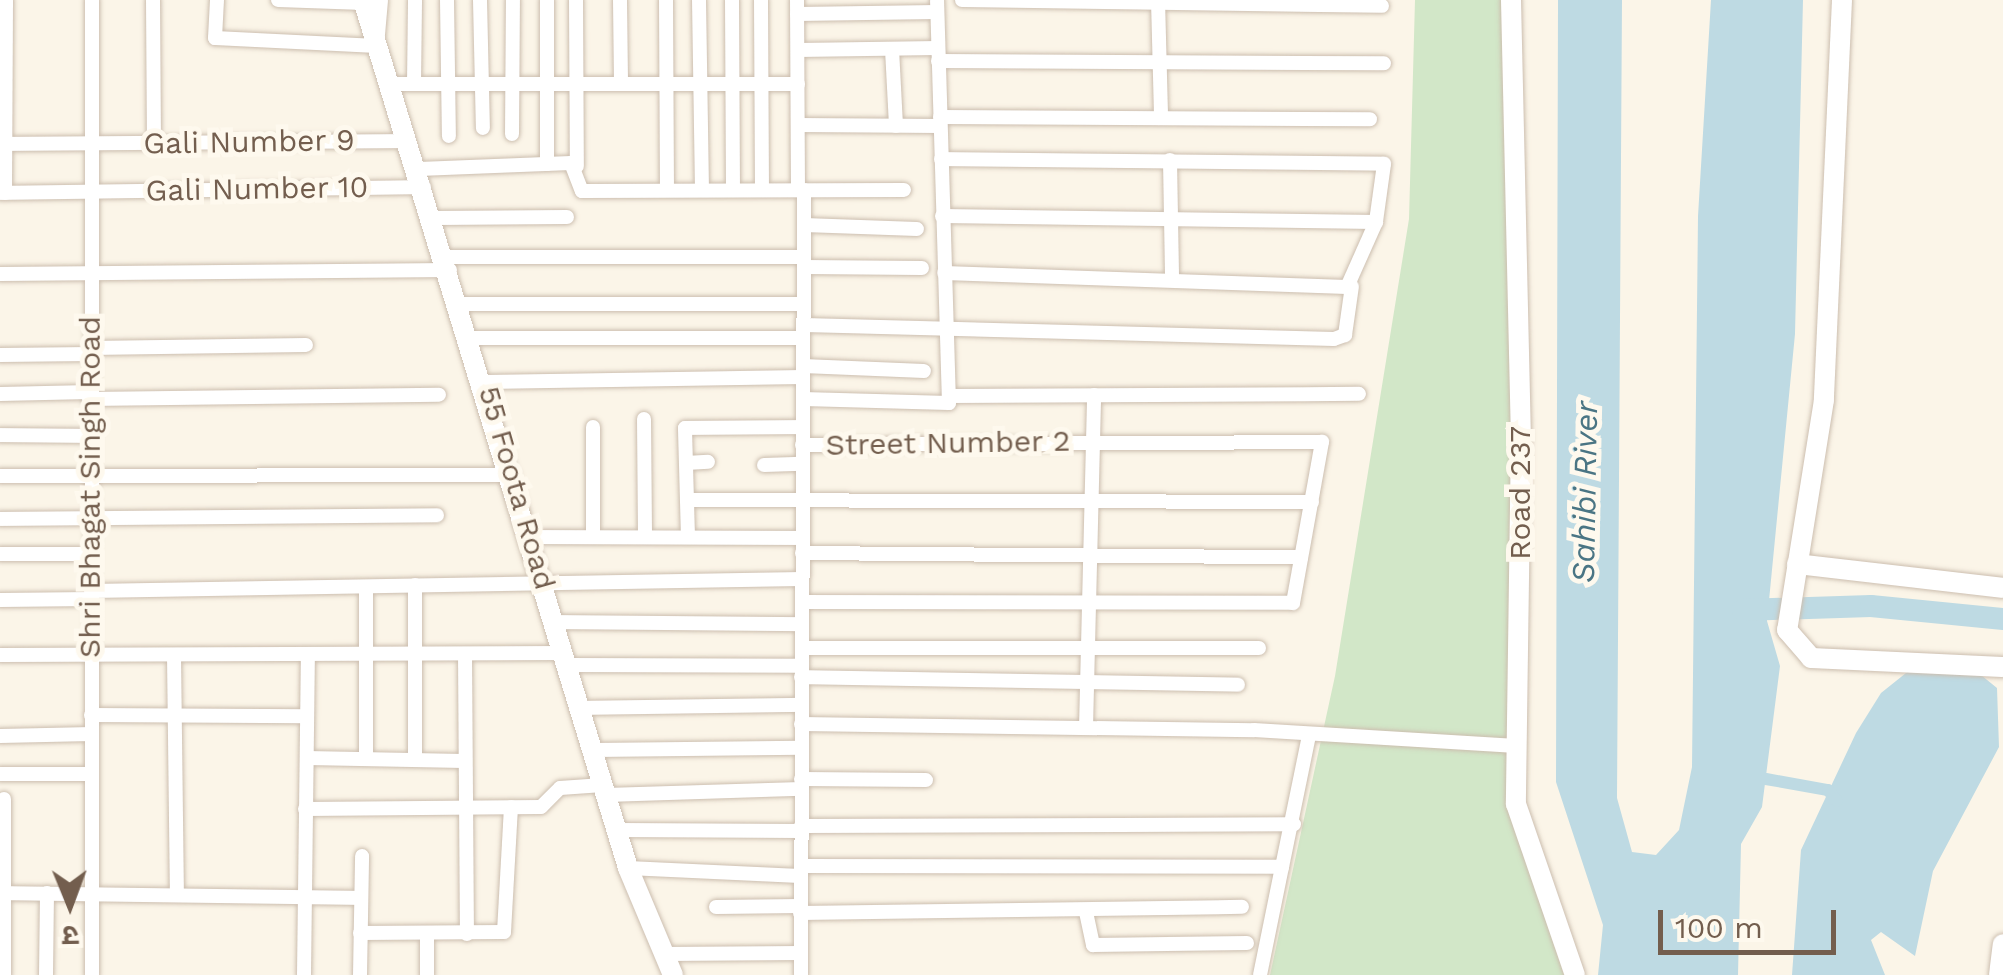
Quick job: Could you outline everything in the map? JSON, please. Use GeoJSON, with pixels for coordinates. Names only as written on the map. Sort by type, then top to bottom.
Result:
{"type":"FeatureCollection","features":[{"type":"Feature","properties":{"kind":"street"},"geometry":{"type":"LineString","coordinates":[[2,193],[6,0]]}},
{"type":"Feature","properties":{"kind":"street","name":"Shri Bhagat Singh Road"},"geometry":{"type":"LineString","coordinates":[[92,0],[88,191],[92,975]]}},
{"type":"Feature","properties":{"kind":"street"},"geometry":{"type":"LineString","coordinates":[[153,0],[154,142]]}},
{"type":"Feature","properties":{"kind":"street"},"geometry":{"type":"LineString","coordinates":[[217,0],[215,38],[377,46]]}},
{"type":"Feature","properties":{"kind":"street"},"geometry":{"type":"LineString","coordinates":[[278,0],[369,1]]}},
{"type":"Feature","properties":{"kind":"street"},"geometry":{"type":"LineString","coordinates":[[414,84],[415,0]]}},
{"type":"Feature","properties":{"kind":"street"},"geometry":{"type":"LineString","coordinates":[[447,0],[449,136]]}},
{"type":"Feature","properties":{"kind":"street"},"geometry":{"type":"LineString","coordinates":[[480,0],[483,128]]}},
{"type":"Feature","properties":{"kind":"street"},"geometry":{"type":"LineString","coordinates":[[512,134],[513,0]]}},
{"type":"Feature","properties":{"kind":"street"},"geometry":{"type":"LineString","coordinates":[[546,164],[547,0]]}},
{"type":"Feature","properties":{"kind":"street"},"geometry":{"type":"LineString","coordinates":[[576,0],[577,188],[904,190]]}},
{"type":"Feature","properties":{"kind":"street"},"geometry":{"type":"LineString","coordinates":[[620,0],[621,83]]}},
{"type":"Feature","properties":{"kind":"street"},"geometry":{"type":"LineString","coordinates":[[666,0],[667,190]]}},
{"type":"Feature","properties":{"kind":"street"},"geometry":{"type":"LineString","coordinates":[[699,0],[702,190]]}},
{"type":"Feature","properties":{"kind":"street"},"geometry":{"type":"LineString","coordinates":[[732,0],[733,190]]}},
{"type":"Feature","properties":{"kind":"street"},"geometry":{"type":"LineString","coordinates":[[762,0],[762,190]]}},
{"type":"Feature","properties":{"kind":"street"},"geometry":{"type":"LineString","coordinates":[[962,0],[1382,6]]}},
{"type":"Feature","properties":{"kind":"street","name":"Road 237"},"geometry":{"type":"LineString","coordinates":[[1511,0],[1517,746],[1528,855],[1575,975]]}},
{"type":"Feature","properties":{"kind":"street"},"geometry":{"type":"LineString","coordinates":[[1842,0],[1824,400],[1788,630],[1811,658],[2003,667]]}},
{"type":"Feature","properties":{"kind":"street","name":"55 Foota Road"},"geometry":{"type":"LineString","coordinates":[[369,1],[377,46],[486,382],[628,868],[672,975]]}},
{"type":"Feature","properties":{"kind":"street"},"geometry":{"type":"LineString","coordinates":[[1158,1],[1161,118]]}},
{"type":"Feature","properties":{"kind":"street"},"geometry":{"type":"LineString","coordinates":[[801,975],[800,871],[804,225],[797,7],[937,6],[949,396],[942,406],[803,399]]}},
{"type":"Feature","properties":{"kind":"street"},"geometry":{"type":"LineString","coordinates":[[798,50],[892,49],[1160,62],[1384,62]]}},
{"type":"Feature","properties":{"kind":"street"},"geometry":{"type":"LineString","coordinates":[[892,49],[896,126]]}},
{"type":"Feature","properties":{"kind":"street"},"geometry":{"type":"LineString","coordinates":[[391,84],[798,84]]}},
{"type":"Feature","properties":{"kind":"street"},"geometry":{"type":"LineString","coordinates":[[798,126],[1161,118],[1370,119]]}},
{"type":"Feature","properties":{"kind":"street","name":"Gali Number 9"},"geometry":{"type":"LineString","coordinates":[[2,144],[409,140]]}},
{"type":"Feature","properties":{"kind":"street"},"geometry":{"type":"LineString","coordinates":[[472,338],[948,328],[1334,339],[1345,335],[1352,286],[1376,222],[1384,164],[940,159]]}},
{"type":"Feature","properties":{"kind":"street"},"geometry":{"type":"LineString","coordinates":[[1170,160],[1172,280]]}},
{"type":"Feature","properties":{"kind":"street","name":"Gali Number 10"},"geometry":{"type":"LineString","coordinates":[[2,193],[422,178],[546,164],[577,166]]}},
{"type":"Feature","properties":{"kind":"street"},"geometry":{"type":"LineString","coordinates":[[942,216],[1376,222]]}},
{"type":"Feature","properties":{"kind":"street"},"geometry":{"type":"LineString","coordinates":[[435,218],[567,217]]}},
{"type":"Feature","properties":{"kind":"street"},"geometry":{"type":"LineString","coordinates":[[804,225],[916,228]]}},
{"type":"Feature","properties":{"kind":"street"},"geometry":{"type":"LineString","coordinates":[[0,274],[449,263],[804,262],[922,268]]}},
{"type":"Feature","properties":{"kind":"street"},"geometry":{"type":"LineString","coordinates":[[944,274],[1352,286]]}},
{"type":"Feature","properties":{"kind":"street"},"geometry":{"type":"LineString","coordinates":[[462,304],[803,304]]}},
{"type":"Feature","properties":{"kind":"street"},"geometry":{"type":"LineString","coordinates":[[0,355],[306,345]]}},
{"type":"Feature","properties":{"kind":"street"},"geometry":{"type":"LineString","coordinates":[[486,382],[924,371]]}},
{"type":"Feature","properties":{"kind":"street"},"geometry":{"type":"LineString","coordinates":[[0,394],[439,395]]}},
{"type":"Feature","properties":{"kind":"street"},"geometry":{"type":"LineString","coordinates":[[949,396],[1359,394]]}},
{"type":"Feature","properties":{"kind":"street"},"geometry":{"type":"LineString","coordinates":[[1086,728],[1094,395]]}},
{"type":"Feature","properties":{"kind":"street"},"geometry":{"type":"LineString","coordinates":[[644,419],[644,537]]}},
{"type":"Feature","properties":{"kind":"street"},"geometry":{"type":"LineString","coordinates":[[592,537],[593,427]]}},
{"type":"Feature","properties":{"kind":"street"},"geometry":{"type":"LineString","coordinates":[[688,538],[685,428],[803,427]]}},
{"type":"Feature","properties":{"kind":"street"},"geometry":{"type":"LineString","coordinates":[[0,435],[91,436]]}},
{"type":"Feature","properties":{"kind":"street","name":"Street Number 2"},"geometry":{"type":"LineString","coordinates":[[802,445],[1322,442],[1312,502]]}},
{"type":"Feature","properties":{"kind":"street"},"geometry":{"type":"LineString","coordinates":[[686,463],[708,462]]}},
{"type":"Feature","properties":{"kind":"street"},"geometry":{"type":"LineString","coordinates":[[764,465],[802,464]]}},
{"type":"Feature","properties":{"kind":"street"},"geometry":{"type":"LineString","coordinates":[[0,476],[513,474]]}},
{"type":"Feature","properties":{"kind":"street"},"geometry":{"type":"LineString","coordinates":[[687,500],[1312,502],[1293,604],[802,602]]}},
{"type":"Feature","properties":{"kind":"street"},"geometry":{"type":"LineString","coordinates":[[0,518],[437,516]]}},
{"type":"Feature","properties":{"kind":"street"},"geometry":{"type":"LineString","coordinates":[[531,537],[688,538],[802,546],[1301,557]]}},
{"type":"Feature","properties":{"kind":"street"},"geometry":{"type":"LineString","coordinates":[[0,554],[92,554]]}},
{"type":"Feature","properties":{"kind":"street"},"geometry":{"type":"LineString","coordinates":[[1796,564],[2003,588]]}},
{"type":"Feature","properties":{"kind":"street"},"geometry":{"type":"LineString","coordinates":[[0,600],[544,580],[802,579]]}},
{"type":"Feature","properties":{"kind":"street"},"geometry":{"type":"LineString","coordinates":[[415,585],[415,760]]}},
{"type":"Feature","properties":{"kind":"street"},"geometry":{"type":"LineString","coordinates":[[366,586],[366,759]]}},
{"type":"Feature","properties":{"kind":"street"},"geometry":{"type":"LineString","coordinates":[[556,622],[802,624]]}},
{"type":"Feature","properties":{"kind":"street"},"geometry":{"type":"LineString","coordinates":[[802,648],[1259,648]]}},
{"type":"Feature","properties":{"kind":"street"},"geometry":{"type":"LineString","coordinates":[[174,654],[177,894]]}},
{"type":"Feature","properties":{"kind":"street"},"geometry":{"type":"LineString","coordinates":[[465,654],[468,934]]}},
{"type":"Feature","properties":{"kind":"street"},"geometry":{"type":"LineString","coordinates":[[0,655],[465,654],[801,672],[1238,686]]}},
{"type":"Feature","properties":{"kind":"street"},"geometry":{"type":"LineString","coordinates":[[304,975],[308,656]]}},
{"type":"Feature","properties":{"kind":"street"},"geometry":{"type":"LineString","coordinates":[[581,708],[801,706]]}},
{"type":"Feature","properties":{"kind":"street"},"geometry":{"type":"LineString","coordinates":[[92,715],[307,716]]}},
{"type":"Feature","properties":{"kind":"street"},"geometry":{"type":"LineString","coordinates":[[801,724],[1086,728],[1517,746]]}},
{"type":"Feature","properties":{"kind":"street"},"geometry":{"type":"LineString","coordinates":[[0,736],[92,734]]}},
{"type":"Feature","properties":{"kind":"street"},"geometry":{"type":"LineString","coordinates":[[1260,975],[1294,824],[1309,735]]}},
{"type":"Feature","properties":{"kind":"street"},"geometry":{"type":"LineString","coordinates":[[594,750],[801,748]]}},
{"type":"Feature","properties":{"kind":"street"},"geometry":{"type":"LineString","coordinates":[[307,758],[464,762]]}},
{"type":"Feature","properties":{"kind":"street"},"geometry":{"type":"LineString","coordinates":[[0,774],[92,774]]}},
{"type":"Feature","properties":{"kind":"street"},"geometry":{"type":"LineString","coordinates":[[305,809],[541,807],[560,788],[926,780]]}},
{"type":"Feature","properties":{"kind":"street"},"geometry":{"type":"LineString","coordinates":[[4,799],[4,975]]}},
{"type":"Feature","properties":{"kind":"street"},"geometry":{"type":"LineString","coordinates":[[360,934],[468,934],[507,928],[511,808]]}},
{"type":"Feature","properties":{"kind":"street"},"geometry":{"type":"LineString","coordinates":[[617,830],[1294,824]]}},
{"type":"Feature","properties":{"kind":"street"},"geometry":{"type":"LineString","coordinates":[[360,975],[362,856]]}},
{"type":"Feature","properties":{"kind":"street"},"geometry":{"type":"LineString","coordinates":[[628,868],[800,871],[1282,866]]}},
{"type":"Feature","properties":{"kind":"street"},"geometry":{"type":"LineString","coordinates":[[2,893],[360,898]]}},
{"type":"Feature","properties":{"kind":"street"},"geometry":{"type":"LineString","coordinates":[[46,975],[48,893]]}},
{"type":"Feature","properties":{"kind":"street"},"geometry":{"type":"LineString","coordinates":[[716,907],[1086,912],[1242,907]]}},
{"type":"Feature","properties":{"kind":"street"},"geometry":{"type":"LineString","coordinates":[[1086,912],[1093,945],[1247,944]]}},
{"type":"Feature","properties":{"kind":"street"},"geometry":{"type":"LineString","coordinates":[[427,934],[428,975]]}},
{"type":"Feature","properties":{"kind":"street"},"geometry":{"type":"LineString","coordinates":[[2001,970],[2003,944]]}},
{"type":"Feature","properties":{"kind":"street"},"geometry":{"type":"LineString","coordinates":[[664,954],[801,953]]}},
{"type":"Feature","properties":{"kind":"green space"},"geometry":{"type":"Polygon","coordinates":[[[1415,0],[1508,0],[1519,440],[1507,803],[1564,975],[1270,975],[1335,676],[1409,219],[1415,0]]]}},
{"type":"Feature","properties":{"kind":"water","name":"Sahibi River"},"geometry":{"type":"Polygon","coordinates":[[[1558,0],[1622,0],[1617,798],[1632,852],[1656,855],[1679,830],[1692,767],[1698,216],[1711,0],[1803,0],[1795,334],[1767,621],[1780,666],[1762,807],[1741,844],[1738,975],[1598,975],[1603,925],[1556,782],[1558,0]]]}},
{"type":"Feature","properties":{"kind":"water"},"geometry":{"type":"Polygon","coordinates":[[[1916,665],[1976,671],[1997,688],[1999,747],[1933,871],[1915,956],[1881,932],[1871,940],[1885,975],[1792,975],[1801,850],[1856,733],[1881,693],[1916,665]]]}},
{"type":"Feature","properties":{"kind":"waterway"},"geometry":{"type":"LineString","coordinates":[[1743,610],[1871,606],[2003,619]]}},
{"type":"Feature","properties":{"kind":"waterway"},"geometry":{"type":"LineString","coordinates":[[1766,779],[1828,790],[1837,801]]}}]}
